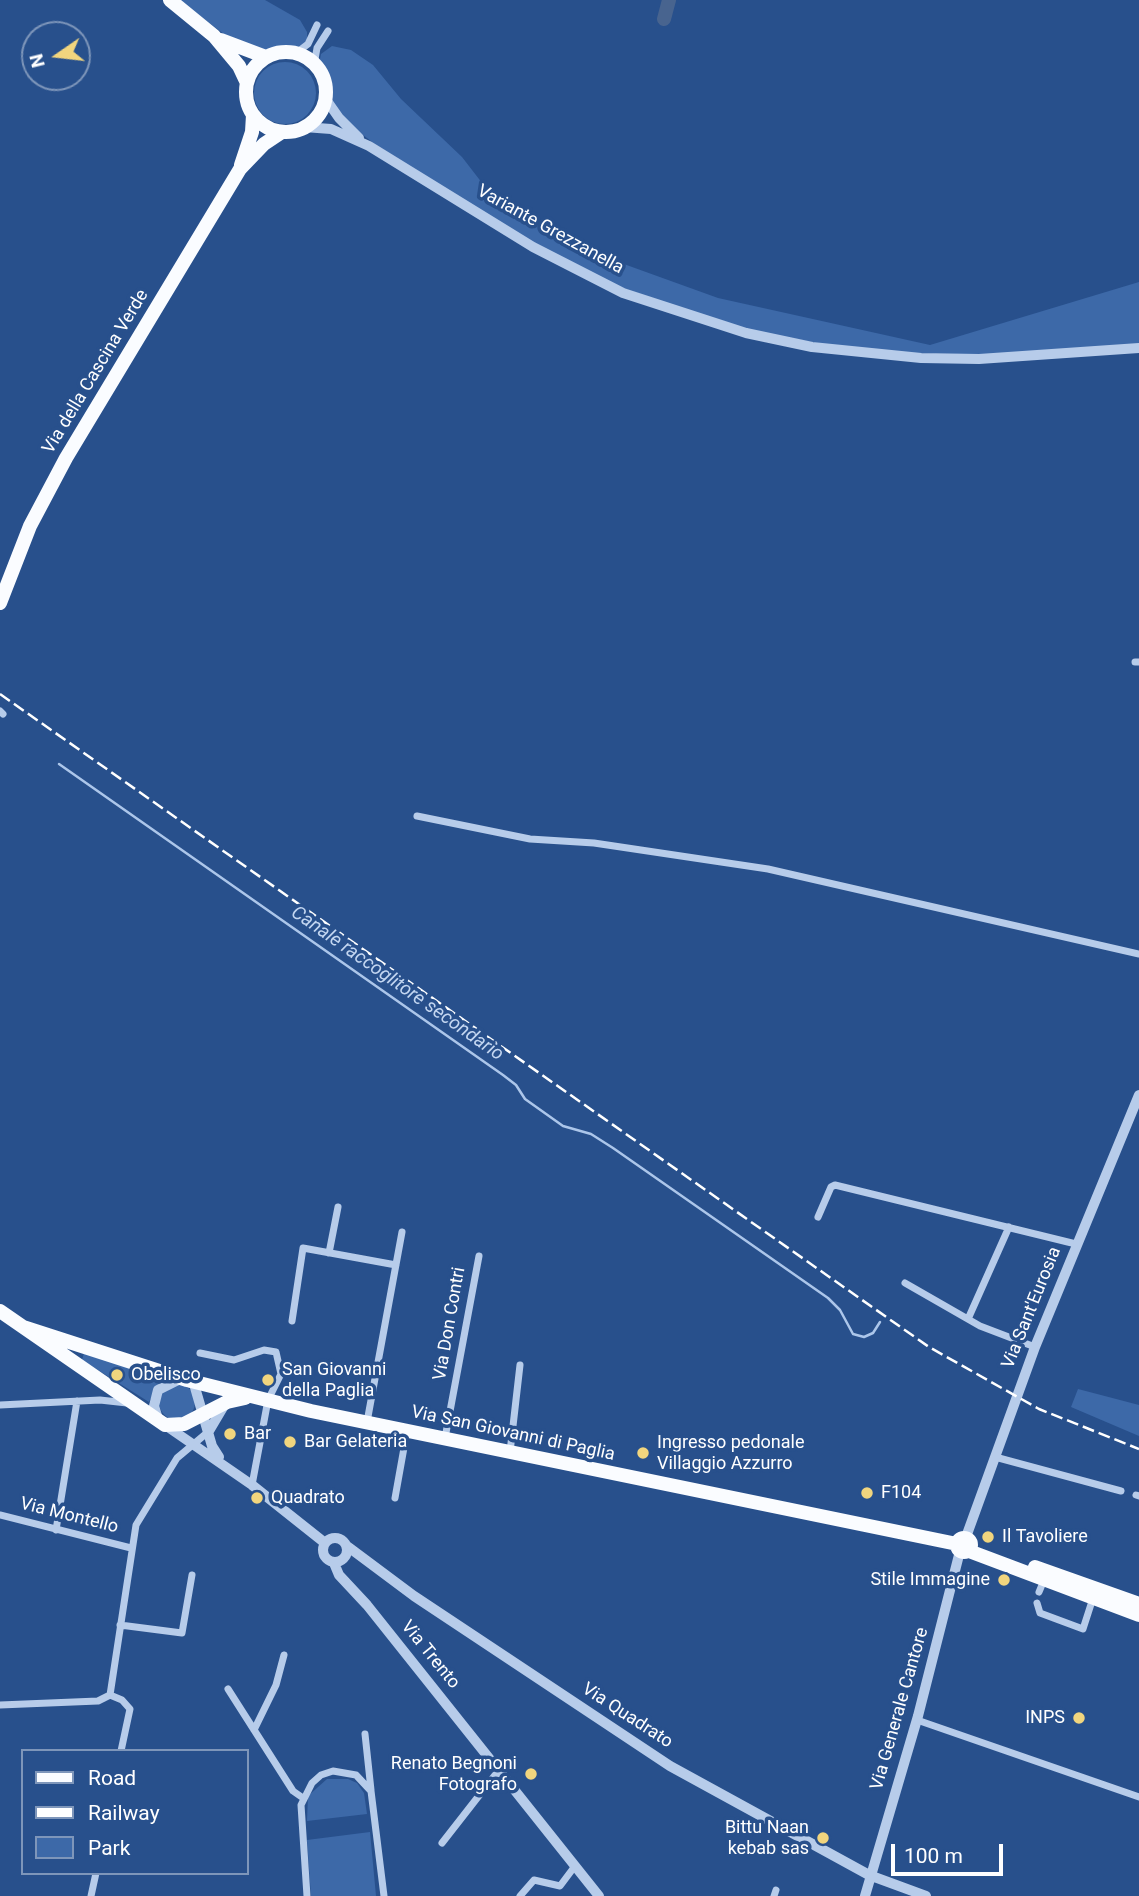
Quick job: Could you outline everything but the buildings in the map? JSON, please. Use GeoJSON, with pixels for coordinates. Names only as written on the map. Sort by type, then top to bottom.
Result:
{"type":"FeatureCollection","features":[{"type":"Feature","properties":{"kind":"main road"},"geometry":{"type":"LineString","coordinates":[[170,0],[214,36],[239,66],[247,83]]}},
{"type":"Feature","properties":{"kind":"main road"},"geometry":{"type":"LineString","coordinates":[[214,36],[266,57]]}},
{"type":"Feature","properties":{"kind":"main road"},"geometry":{"type":"LineString","coordinates":[[240,169],[252,132],[253,115],[247,100],[247,83],[251,73],[266,57],[277,53],[295,54],[314,65]]}},
{"type":"Feature","properties":{"kind":"main road","name":"Variante Grezzanella"},"geometry":{"type":"LineString","coordinates":[[314,65],[322,76],[325,98]]}},
{"type":"Feature","properties":{"kind":"main road"},"geometry":{"type":"LineString","coordinates":[[304,127],[318,115],[325,98]]}},
{"type":"Feature","properties":{"kind":"main road"},"geometry":{"type":"LineString","coordinates":[[253,115],[266,127],[282,132]]}},
{"type":"Feature","properties":{"kind":"main road","name":"Variante Grezzanella"},"geometry":{"type":"LineString","coordinates":[[282,132],[304,127]]}},
{"type":"Feature","properties":{"kind":"main road"},"geometry":{"type":"LineString","coordinates":[[240,169],[264,144],[282,132]]}},
{"type":"Feature","properties":{"kind":"main road","name":"Via della Cascina Verde"},"geometry":{"type":"LineString","coordinates":[[0,603],[44,496],[240,169]]}},
{"type":"Feature","properties":{"kind":"main road"},"geometry":{"type":"LineString","coordinates":[[0,1311],[108,1394],[134,1404],[162,1422],[184,1424],[227,1402],[261,1399]]}},
{"type":"Feature","properties":{"kind":"main road","name":"Via San Giovanni di Paglia"},"geometry":{"type":"LineString","coordinates":[[23,1327],[187,1380],[261,1399],[965,1546]]}},
{"type":"Feature","properties":{"kind":"main road"},"geometry":{"type":"LineString","coordinates":[[965,1546],[1042,1586],[1093,1598],[1139,1615]]}},
{"type":"Feature","properties":{"kind":"main road"},"geometry":{"type":"LineString","coordinates":[[965,1546],[1139,1604]]}},
{"type":"Feature","properties":{"kind":"street"},"geometry":{"type":"LineString","coordinates":[[295,54],[308,44],[317,25]]}},
{"type":"Feature","properties":{"kind":"street"},"geometry":{"type":"LineString","coordinates":[[314,65],[317,48],[328,31]]}},
{"type":"Feature","properties":{"kind":"street","name":"Variante Grezzanella"},"geometry":{"type":"LineString","coordinates":[[325,98],[339,118],[369,146]]}},
{"type":"Feature","properties":{"kind":"street","name":"Variante Grezzanella"},"geometry":{"type":"LineString","coordinates":[[304,127],[331,130],[369,146],[576,271],[635,297],[746,333],[812,347],[921,358],[979,359],[1139,348]]}},
{"type":"Feature","properties":{"kind":"street"},"geometry":{"type":"LineString","coordinates":[[417,817],[530,839],[594,843],[768,869],[1139,954]]}},
{"type":"Feature","properties":{"kind":"street","name":"Via Sant'Eurosia"},"geometry":{"type":"LineString","coordinates":[[965,1546],[1035,1347],[1139,1095]]}},
{"type":"Feature","properties":{"kind":"street"},"geometry":{"type":"LineString","coordinates":[[818,1217],[831,1187],[835,1185],[1076,1244]]}},
{"type":"Feature","properties":{"kind":"street"},"geometry":{"type":"LineString","coordinates":[[329,1253],[338,1207]]}},
{"type":"Feature","properties":{"kind":"street"},"geometry":{"type":"LineString","coordinates":[[968,1319],[1009,1227]]}},
{"type":"Feature","properties":{"kind":"street"},"geometry":{"type":"LineString","coordinates":[[366,1423],[402,1232]]}},
{"type":"Feature","properties":{"kind":"street"},"geometry":{"type":"LineString","coordinates":[[292,1321],[303,1248],[396,1265]]}},
{"type":"Feature","properties":{"kind":"street","name":"Via Don Contri"},"geometry":{"type":"LineString","coordinates":[[445,1439],[479,1256]]}},
{"type":"Feature","properties":{"kind":"street"},"geometry":{"type":"LineString","coordinates":[[905,1283],[968,1319],[1035,1347]]}},
{"type":"Feature","properties":{"kind":"street"},"geometry":{"type":"LineString","coordinates":[[200,1353],[234,1360],[264,1350],[276,1352],[281,1374],[261,1399],[252,1485]]}},
{"type":"Feature","properties":{"kind":"street"},"geometry":{"type":"LineString","coordinates":[[510,1453],[520,1365]]}},
{"type":"Feature","properties":{"kind":"street"},"geometry":{"type":"LineString","coordinates":[[231,1470],[214,1450],[197,1387],[187,1380],[173,1380],[158,1390],[154,1406],[162,1422],[252,1485],[325,1543],[324,1556],[334,1563],[346,1552]]}},
{"type":"Feature","properties":{"kind":"street"},"geometry":{"type":"LineString","coordinates":[[0,1405],[78,1401],[108,1394]]}},
{"type":"Feature","properties":{"kind":"street"},"geometry":{"type":"LineString","coordinates":[[56,1530],[78,1401]]}},
{"type":"Feature","properties":{"kind":"street"},"geometry":{"type":"LineString","coordinates":[[110,1695],[136,1525],[181,1453],[209,1431],[227,1402]]}},
{"type":"Feature","properties":{"kind":"street"},"geometry":{"type":"LineString","coordinates":[[395,1498],[407,1431]]}},
{"type":"Feature","properties":{"kind":"street"},"geometry":{"type":"LineString","coordinates":[[995,1457],[1121,1491]]}},
{"type":"Feature","properties":{"kind":"street","name":"Via Montello"},"geometry":{"type":"LineString","coordinates":[[0,1515],[131,1548]]}},
{"type":"Feature","properties":{"kind":"street","name":"Via Quadrato"},"geometry":{"type":"LineString","coordinates":[[325,1543],[331,1538],[339,1538],[346,1552],[670,1766],[869,1875],[926,1896]]}},
{"type":"Feature","properties":{"kind":"street","name":"Via Generale Cantore"},"geometry":{"type":"LineString","coordinates":[[866,1896],[869,1875],[917,1720],[965,1546]]}},
{"type":"Feature","properties":{"kind":"street","name":"Via Trento"},"geometry":{"type":"LineString","coordinates":[[334,1563],[339,1575],[367,1605],[599,1896]]}},
{"type":"Feature","properties":{"kind":"street"},"geometry":{"type":"LineString","coordinates":[[120,1626],[182,1633],[192,1576]]}},
{"type":"Feature","properties":{"kind":"street"},"geometry":{"type":"LineString","coordinates":[[1037,1603],[1040,1613],[1083,1629],[1093,1598]]}},
{"type":"Feature","properties":{"kind":"street"},"geometry":{"type":"LineString","coordinates":[[254,1730],[276,1685],[284,1655]]}},
{"type":"Feature","properties":{"kind":"street"},"geometry":{"type":"LineString","coordinates":[[228,1689],[293,1791],[303,1798]]}},
{"type":"Feature","properties":{"kind":"street"},"geometry":{"type":"LineString","coordinates":[[0,1705],[98,1701],[110,1695],[122,1700],[130,1709],[121,1749]]}},
{"type":"Feature","properties":{"kind":"street"},"geometry":{"type":"LineString","coordinates":[[917,1720],[1139,1797]]}},
{"type":"Feature","properties":{"kind":"street"},"geometry":{"type":"LineString","coordinates":[[365,1734],[384,1896]]}},
{"type":"Feature","properties":{"kind":"street"},"geometry":{"type":"LineString","coordinates":[[442,1843],[499,1770]]}},
{"type":"Feature","properties":{"kind":"street"},"geometry":{"type":"LineString","coordinates":[[307,1896],[303,1798],[321,1775],[333,1771],[356,1775],[371,1791]]}},
{"type":"Feature","properties":{"kind":"street"},"geometry":{"type":"LineString","coordinates":[[520,1896],[534,1880],[560,1886],[575,1866]]}},
{"type":"Feature","properties":{"kind":"street"},"geometry":{"type":"LineString","coordinates":[[91,1896],[96,1875]]}},
{"type":"Feature","properties":{"kind":"green space"},"geometry":{"type":"Polygon","coordinates":[[[179,0],[265,0],[300,20],[307,32],[307,41],[298,50],[267,54],[237,44],[179,0]]]}},
{"type":"Feature","properties":{"kind":"green space"},"geometry":{"type":"Polygon","coordinates":[[[332,46],[351,50],[373,65],[401,99],[462,157],[496,201],[621,263],[718,298],[930,345],[1139,282],[1139,346],[1003,355],[864,352],[738,328],[617,286],[533,243],[376,145],[341,118],[331,100],[328,76],[319,64],[321,54],[332,46]]]}},
{"type":"Feature","properties":{"kind":"green space"},"geometry":{"type":"Polygon","coordinates":[[[279,62],[291,62],[307,71],[314,81],[314,105],[307,115],[291,124],[279,124],[268,119],[259,110],[254,99],[254,87],[259,76],[268,67],[279,62]]]}},
{"type":"Feature","properties":{"kind":"green space"},"geometry":{"type":"Polygon","coordinates":[[[84,1353],[158,1377],[160,1381],[149,1402],[82,1360],[84,1353]]]}},
{"type":"Feature","properties":{"kind":"green space"},"geometry":{"type":"Polygon","coordinates":[[[177,1384],[190,1389],[195,1402],[190,1415],[177,1420],[164,1415],[159,1402],[164,1389],[177,1384]]]}},
{"type":"Feature","properties":{"kind":"green space"},"geometry":{"type":"Polygon","coordinates":[[[1078,1389],[1139,1405],[1139,1436],[1071,1407],[1078,1389]]]}},
{"type":"Feature","properties":{"kind":"green space"},"geometry":{"type":"Polygon","coordinates":[[[327,1779],[348,1779],[357,1783],[364,1793],[367,1814],[307,1821],[308,1796],[327,1779]]]}},
{"type":"Feature","properties":{"kind":"green space"},"geometry":{"type":"Polygon","coordinates":[[[370,1832],[376,1896],[311,1896],[307,1840],[370,1832]]]}},
{"type":"Feature","properties":{"kind":"waterway"},"geometry":{"type":"LineString","coordinates":[[664,19],[669,0]]}},
{"type":"Feature","properties":{"kind":"waterway","name":"Canale raccoglitore secondario"},"geometry":{"type":"LineString","coordinates":[[59,764],[503,1075],[516,1085],[525,1099],[563,1126],[591,1134],[613,1148],[828,1298],[840,1310],[853,1334],[864,1337],[873,1333],[880,1322]]}},
{"type":"Feature","properties":{"kind":"railway"},"geometry":{"type":"LineString","coordinates":[[0,694],[929,1347],[1039,1409],[1139,1449]]}},
{"type":"Feature","properties":{"kind":"place","name":"Obelisco"},"geometry":{"type":"Point","coordinates":[117,1375]}},
{"type":"Feature","properties":{"kind":"place","name":"San Giovanni della Paglia"},"geometry":{"type":"Point","coordinates":[268,1380]}},
{"type":"Feature","properties":{"kind":"place","name":"Bar"},"geometry":{"type":"Point","coordinates":[230,1434]}},
{"type":"Feature","properties":{"kind":"place","name":"Bar Gelateria"},"geometry":{"type":"Point","coordinates":[290,1442]}},
{"type":"Feature","properties":{"kind":"place","name":"Ingresso pedonale Villaggio Azzurro"},"geometry":{"type":"Point","coordinates":[643,1453]}},
{"type":"Feature","properties":{"kind":"place","name":"F104"},"geometry":{"type":"Point","coordinates":[867,1493]}},
{"type":"Feature","properties":{"kind":"place","name":"Quadrato"},"geometry":{"type":"Point","coordinates":[257,1498]}},
{"type":"Feature","properties":{"kind":"place","name":"Il Tavoliere"},"geometry":{"type":"Point","coordinates":[988,1537]}},
{"type":"Feature","properties":{"kind":"place","name":"Stile Immagine"},"geometry":{"type":"Point","coordinates":[1004,1580]}},
{"type":"Feature","properties":{"kind":"place","name":"INPS"},"geometry":{"type":"Point","coordinates":[1079,1718]}},
{"type":"Feature","properties":{"kind":"place","name":"Renato Begnoni Fotografo"},"geometry":{"type":"Point","coordinates":[531,1774]}},
{"type":"Feature","properties":{"kind":"place","name":"Bittu Naan kebab sas"},"geometry":{"type":"Point","coordinates":[823,1838]}}]}
